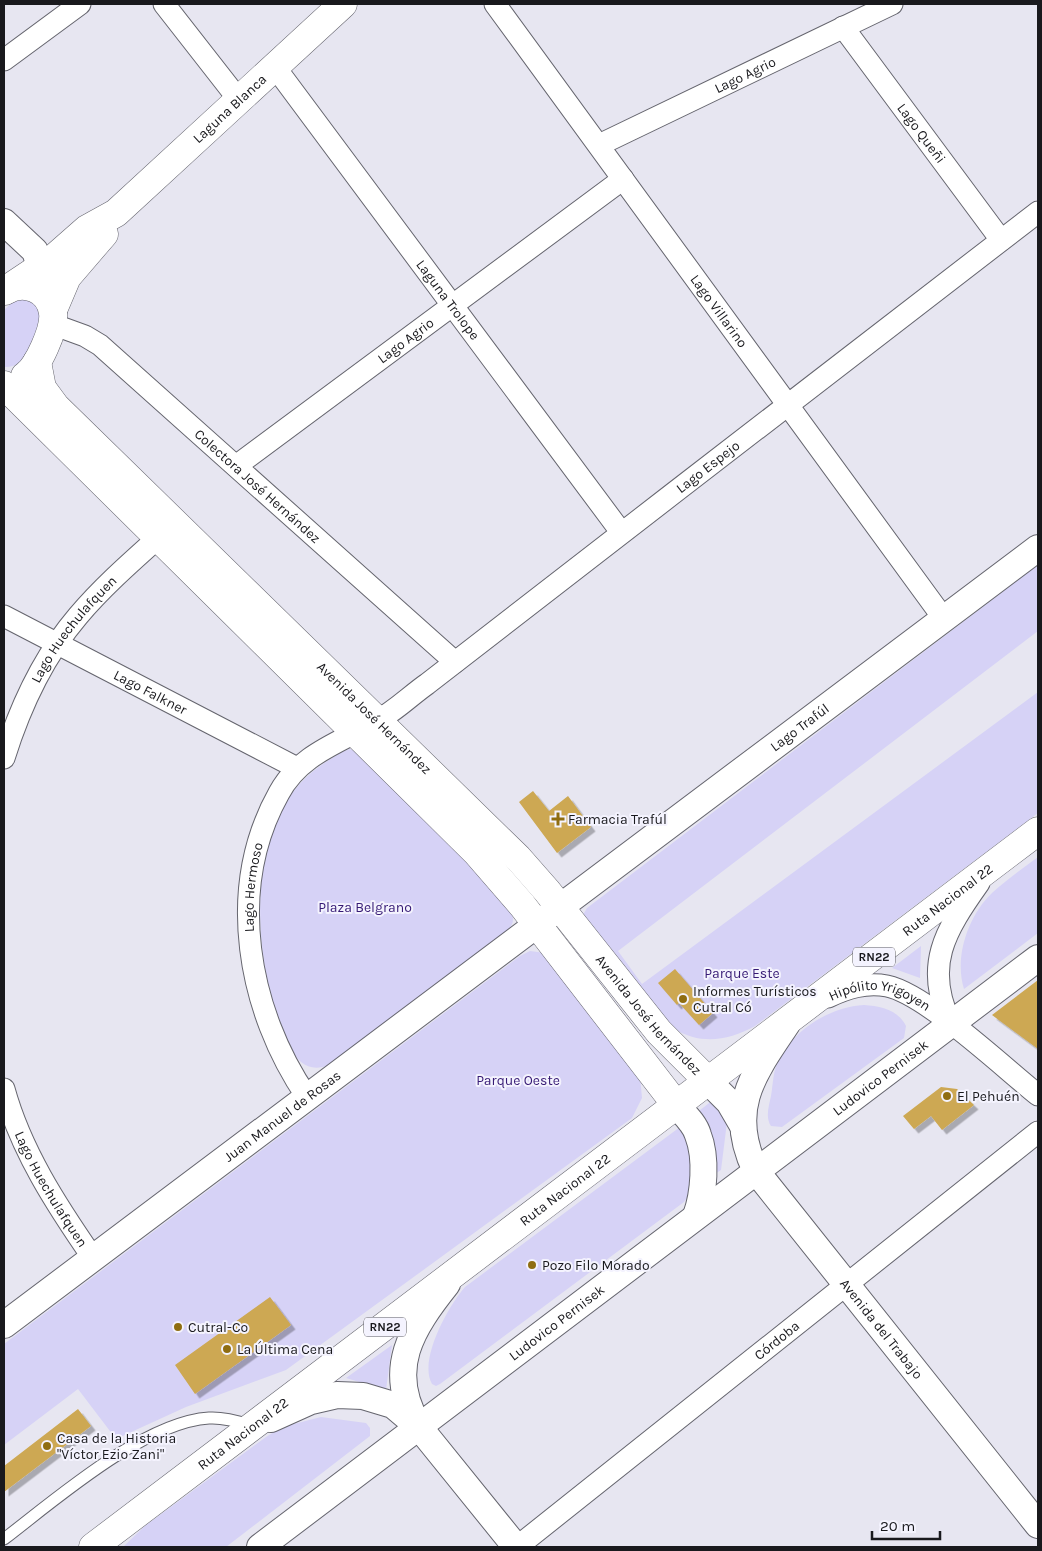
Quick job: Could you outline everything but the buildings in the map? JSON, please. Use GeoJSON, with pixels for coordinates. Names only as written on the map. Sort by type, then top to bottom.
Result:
{"type":"FeatureCollection","features":[{"type":"Feature","properties":{"kind":"main road","name":"Laguna Blanca"},"geometry":{"type":"LineString","coordinates":[[5,291],[42,266],[87,229],[116,213],[343,4]]}},
{"type":"Feature","properties":{"kind":"main road","name":"Laguna Blanca"},"geometry":{"type":"LineString","coordinates":[[52,313],[67,277],[101,239],[116,213]]}},
{"type":"Feature","properties":{"kind":"main road"},"geometry":{"type":"LineString","coordinates":[[4,379],[23,376],[37,362],[52,313],[44,294],[32,287],[18,286],[5,291]]}},
{"type":"Feature","properties":{"kind":"main road","name":"Avenida José Hernández"},"geometry":{"type":"LineString","coordinates":[[37,362],[40,381],[50,400],[166,530]]}},
{"type":"Feature","properties":{"kind":"main road","name":"Avenida José Hernández"},"geometry":{"type":"LineString","coordinates":[[4,385],[166,530],[367,727],[518,858],[560,907],[658,1032],[709,1082]]}},
{"type":"Feature","properties":{"kind":"main road","name":"Avenida José Hernández"},"geometry":{"type":"LineString","coordinates":[[367,727],[537,924],[678,1106]]}},
{"type":"Feature","properties":{"kind":"main road","name":"Ruta Nacional 22"},"geometry":{"type":"LineString","coordinates":[[94,1547],[798,1015],[1038,831]]}},
{"type":"Feature","properties":{"kind":"street"},"geometry":{"type":"LineString","coordinates":[[4,60],[80,4]]}},
{"type":"Feature","properties":{"kind":"street"},"geometry":{"type":"LineString","coordinates":[[164,4],[238,100]]}},
{"type":"Feature","properties":{"kind":"street","name":"Lago Villarino"},"geometry":{"type":"LineString","coordinates":[[495,4],[944,618]]}},
{"type":"Feature","properties":{"kind":"street","name":"Lago Agrio"},"geometry":{"type":"LineString","coordinates":[[599,145],[892,4]]}},
{"type":"Feature","properties":{"kind":"street","name":"Lago Queñi"},"geometry":{"type":"LineString","coordinates":[[843,27],[1001,240]]}},
{"type":"Feature","properties":{"kind":"street","name":"Laguna Trolope"},"geometry":{"type":"LineString","coordinates":[[275,67],[621,532]]}},
{"type":"Feature","properties":{"kind":"street","name":"Lago Agrio"},"geometry":{"type":"LineString","coordinates":[[236,466],[623,179]]}},
{"type":"Feature","properties":{"kind":"street","name":"Lago Espejo"},"geometry":{"type":"LineString","coordinates":[[367,727],[456,662],[621,532],[1038,212]]}},
{"type":"Feature","properties":{"kind":"street"},"geometry":{"type":"LineString","coordinates":[[4,222],[32,246],[42,266],[52,313]]}},
{"type":"Feature","properties":{"kind":"street","name":"Colectora José Hernández"},"geometry":{"type":"LineString","coordinates":[[52,313],[100,345],[456,662]]}},
{"type":"Feature","properties":{"kind":"street","name":"Lago Huechulafquen"},"geometry":{"type":"LineString","coordinates":[[4,758],[31,689],[57,644],[90,603],[166,530]]}},
{"type":"Feature","properties":{"kind":"street","name":"Lago Trafúl"},"geometry":{"type":"LineString","coordinates":[[560,907],[1038,548]]}},
{"type":"Feature","properties":{"kind":"street","name":"Lago Falkner"},"geometry":{"type":"LineString","coordinates":[[4,616],[297,768]]}},
{"type":"Feature","properties":{"kind":"street","name":"Lago Hermoso"},"geometry":{"type":"LineString","coordinates":[[307,1098],[284,1061],[262,1006],[253,970],[249,920],[252,870],[260,838],[278,794],[297,768],[319,751],[367,727]]}},
{"type":"Feature","properties":{"kind":"street","name":"Hipólito Yrigoyen"},"geometry":{"type":"LineString","coordinates":[[951,1024],[943,1007],[939,989],[938,969],[941,948],[953,919],[986,871]]}},
{"type":"Feature","properties":{"kind":"street","name":"Juan Manuel de Rosas"},"geometry":{"type":"LineString","coordinates":[[4,1325],[560,907]]}},
{"type":"Feature","properties":{"kind":"street","name":"Ludovico Pernisek"},"geometry":{"type":"LineString","coordinates":[[260,1547],[1038,958]]}},
{"type":"Feature","properties":{"kind":"street","name":"Hipólito Yrigoyen"},"geometry":{"type":"LineString","coordinates":[[798,1015],[852,987],[879,985],[897,989],[914,997],[951,1024],[1038,1095]]}},
{"type":"Feature","properties":{"kind":"street","name":"Avenida del Trabajo"},"geometry":{"type":"LineString","coordinates":[[798,1015],[753,1076],[745,1096],[743,1126],[748,1155],[756,1172],[1038,1525]]}},
{"type":"Feature","properties":{"kind":"street","name":"Avenida del Trabajo"},"geometry":{"type":"LineString","coordinates":[[709,1082],[729,1102],[743,1126]]}},
{"type":"Feature","properties":{"kind":"street","name":"Lago Huechulafquen"},"geometry":{"type":"LineString","coordinates":[[4,1089],[18,1129],[40,1175],[94,1258]]}},
{"type":"Feature","properties":{"kind":"street"},"geometry":{"type":"LineString","coordinates":[[678,1106],[694,1127],[700,1144],[703,1190],[696,1216]]}},
{"type":"Feature","properties":{"kind":"street","name":"Córdoba"},"geometry":{"type":"LineString","coordinates":[[516,1547],[1038,1132]]}},
{"type":"Feature","properties":{"kind":"street"},"geometry":{"type":"LineString","coordinates":[[419,1426],[406,1396],[404,1372],[406,1356],[418,1323],[456,1274]]}},
{"type":"Feature","properties":{"kind":"street"},"geometry":{"type":"LineString","coordinates":[[254,1426],[312,1401],[337,1395],[371,1398],[393,1405],[419,1426],[516,1547]]}},
{"type":"Feature","properties":{"kind":"street"},"geometry":{"type":"LineString","coordinates":[[105,1547],[122,1526]]}},
{"type":"Feature","properties":{"kind":"lane"},"geometry":{"type":"LineString","coordinates":[[4,1539],[102,1465],[155,1435],[192,1421],[210,1418],[230,1419],[254,1426]]}},
{"type":"Feature","properties":{"kind":"green space"},"geometry":{"type":"Polygon","coordinates":[[[17,298],[35,302],[43,319],[34,343],[26,357],[13,366],[5,367],[4,310],[17,298]]]}},
{"type":"Feature","properties":{"kind":"green space","name":"Parque Este"},"geometry":{"type":"Polygon","coordinates":[[[1038,565],[1038,631],[618,951],[642,984],[1038,692],[1038,813],[755,1026],[735,1035],[714,1039],[694,1037],[674,1029],[583,915],[587,908],[1038,565]]]}},
{"type":"Feature","properties":{"kind":"green space","name":"Plaza Belgrano"},"geometry":{"type":"Polygon","coordinates":[[[350,749],[366,756],[508,905],[512,913],[513,922],[506,932],[329,1065],[314,1068],[304,1064],[292,1052],[285,1039],[276,1012],[262,948],[260,913],[262,878],[269,844],[280,812],[298,785],[323,764],[339,753],[350,749]]]}},
{"type":"Feature","properties":{"kind":"green space"},"geometry":{"type":"Polygon","coordinates":[[[1038,857],[1038,933],[964,989],[961,977],[962,951],[965,938],[976,913],[992,893],[1038,857]]]}},
{"type":"Feature","properties":{"kind":"green space"},"geometry":{"type":"Polygon","coordinates":[[[921,946],[920,978],[892,968],[921,946]]]}},
{"type":"Feature","properties":{"kind":"green space","name":"Parque Oeste"},"geometry":{"type":"Polygon","coordinates":[[[530,951],[545,953],[640,1076],[642,1098],[632,1118],[286,1370],[186,1407],[116,1439],[78,1389],[4,1445],[4,1344],[520,956],[530,951]]]}},
{"type":"Feature","properties":{"kind":"green space"},"geometry":{"type":"Polygon","coordinates":[[[864,1005],[877,1006],[898,1016],[906,1026],[904,1038],[782,1127],[771,1126],[768,1119],[768,1111],[774,1072],[786,1048],[804,1029],[826,1015],[839,1010],[864,1005]]]}},
{"type":"Feature","properties":{"kind":"green space"},"geometry":{"type":"Polygon","coordinates":[[[713,1100],[727,1122],[721,1170],[715,1174],[695,1114],[713,1100]]]}},
{"type":"Feature","properties":{"kind":"green space"},"geometry":{"type":"Polygon","coordinates":[[[680,1127],[693,1147],[689,1195],[684,1202],[440,1384],[436,1386],[432,1384],[429,1374],[429,1361],[437,1333],[451,1306],[465,1287],[680,1127]]]}},
{"type":"Feature","properties":{"kind":"green space"},"geometry":{"type":"Polygon","coordinates":[[[392,1345],[386,1390],[346,1378],[392,1345]]]}},
{"type":"Feature","properties":{"kind":"green space"},"geometry":{"type":"Polygon","coordinates":[[[321,1417],[366,1423],[370,1428],[370,1436],[226,1547],[123,1547],[145,1526],[266,1437],[282,1427],[321,1417]]]}},
{"type":"Feature","properties":{"kind":"place","name":"Farmacia Trafúl"},"geometry":{"type":"Point","coordinates":[558,819]}},
{"type":"Feature","properties":{"kind":"place","name":"Informes Turísticos Cutral Có"},"geometry":{"type":"Point","coordinates":[683,999]}},
{"type":"Feature","properties":{"kind":"place","name":"El Pehuén"},"geometry":{"type":"Point","coordinates":[947,1096]}},
{"type":"Feature","properties":{"kind":"place","name":"Pozo Filo Morado"},"geometry":{"type":"Point","coordinates":[532,1265]}},
{"type":"Feature","properties":{"kind":"place","name":"Cutral-Co"},"geometry":{"type":"Point","coordinates":[178,1327]}},
{"type":"Feature","properties":{"kind":"place","name":"La Última Cena"},"geometry":{"type":"Point","coordinates":[227,1349]}},
{"type":"Feature","properties":{"kind":"place","name":"Casa de la Historia \"Víctor Ezio Zani\""},"geometry":{"type":"Point","coordinates":[47,1446]}}]}
